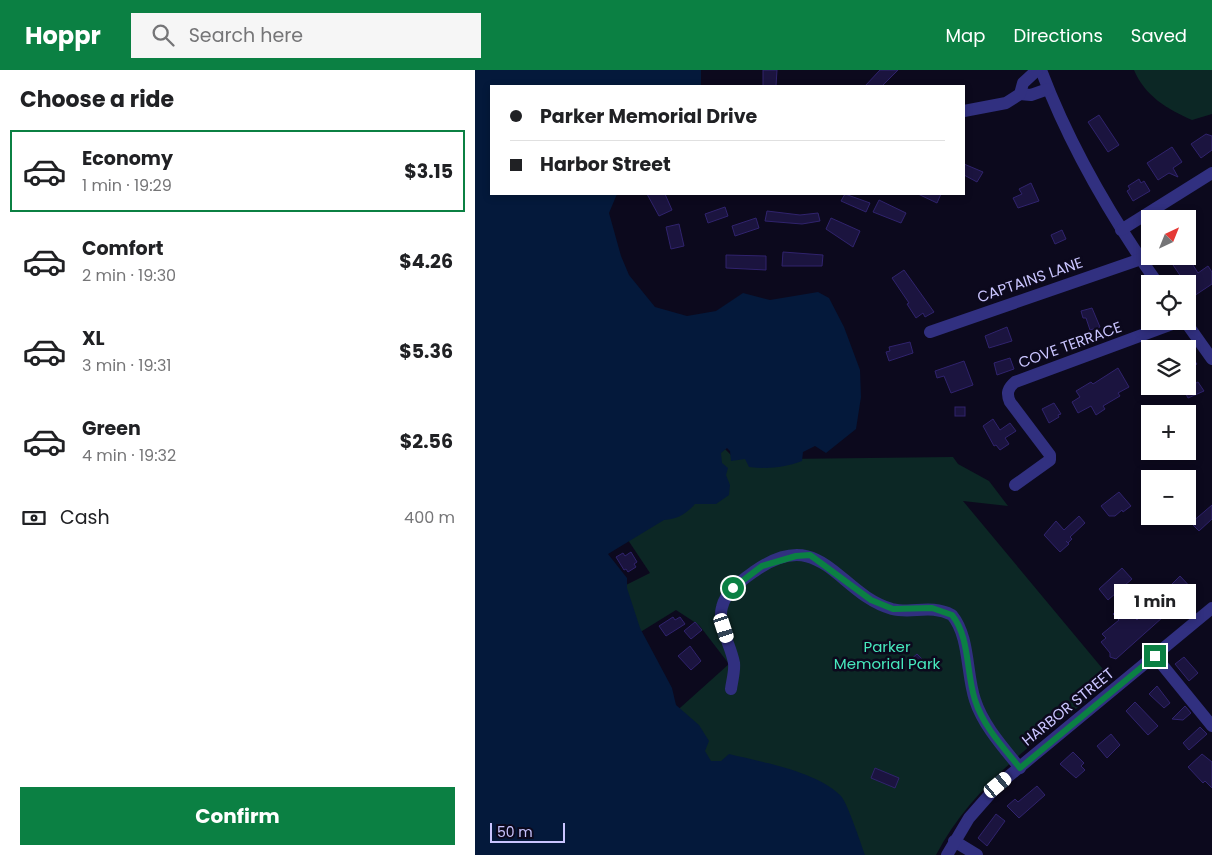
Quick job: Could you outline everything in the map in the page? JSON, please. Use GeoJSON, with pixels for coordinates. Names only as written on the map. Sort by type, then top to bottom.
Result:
{"type":"FeatureCollection","features":[{"type":"Feature","properties":{"kind":"street"},"geometry":{"type":"LineString","coordinates":[[1020,94],[1023,84],[1039,70],[1081,161],[1121,230],[1141,259]]}},
{"type":"Feature","properties":{"kind":"street"},"geometry":{"type":"LineString","coordinates":[[965,111],[1006,103],[1020,94],[1031,94],[1048,89]]}},
{"type":"Feature","properties":{"kind":"street"},"geometry":{"type":"LineString","coordinates":[[1121,230],[1212,173]]}},
{"type":"Feature","properties":{"kind":"street","name":"CAPTAINS LANE"},"geometry":{"type":"LineString","coordinates":[[930,332],[1141,259]]}},
{"type":"Feature","properties":{"kind":"street","name":"COVE TERRACE"},"geometry":{"type":"LineString","coordinates":[[1015,485],[1050,460],[1050,455],[1010,402],[1007,396],[1011,386],[1015,382],[1156,330]]}},
{"type":"Feature","properties":{"kind":"street"},"geometry":{"type":"LineString","coordinates":[[1191,330],[1212,359]]}},
{"type":"Feature","properties":{"kind":"street"},"geometry":{"type":"LineString","coordinates":[[731,689],[734,664],[721,620],[723,604],[733,588],[762,566],[796,556],[810,555],[871,600],[893,609],[932,608],[952,615],[961,630],[975,701],[995,736],[1020,768]]}},
{"type":"Feature","properties":{"kind":"street","name":"HARBOR STREET"},"geometry":{"type":"LineString","coordinates":[[947,855],[954,841],[980,804],[1020,768],[1212,608]]}},
{"type":"Feature","properties":{"kind":"street"},"geometry":{"type":"LineString","coordinates":[[1155,656],[1212,726]]}},
{"type":"Feature","properties":{"kind":"street"},"geometry":{"type":"LineString","coordinates":[[954,841],[977,855]]}},
{"type":"Feature","properties":{"kind":"green space"},"geometry":{"type":"Polygon","coordinates":[[[1134,70],[1212,70],[1212,114],[1192,120],[1174,111],[1158,101],[1144,87],[1134,70]]]}},
{"type":"Feature","properties":{"kind":"green space","name":"Parker Memorial Park"},"geometry":{"type":"Polygon","coordinates":[[[725,449],[732,456],[784,459],[953,457],[958,464],[989,481],[1008,506],[963,501],[1112,680],[1038,739],[992,781],[971,803],[952,828],[936,855],[857,855],[714,766],[671,716],[729,664],[699,625],[676,610],[634,636],[614,591],[650,573],[624,534],[725,449]]]}},
{"type":"Feature","properties":{"kind":"water"},"geometry":{"type":"Polygon","coordinates":[[[475,70],[701,70],[701,85],[490,85],[490,195],[617,195],[609,213],[621,256],[629,275],[655,307],[687,316],[716,311],[743,293],[770,300],[818,292],[829,298],[844,327],[860,370],[861,397],[856,429],[826,453],[815,446],[803,452],[802,461],[782,467],[749,467],[745,459],[731,461],[730,451],[727,448],[721,453],[722,463],[728,468],[726,475],[730,485],[729,495],[716,504],[695,504],[688,511],[664,520],[608,554],[627,578],[627,588],[640,628],[672,688],[676,705],[699,725],[709,741],[705,751],[711,761],[721,761],[729,754],[787,768],[829,787],[843,799],[865,855],[475,855],[475,70]]]}},
{"type":"Feature","properties":{"kind":"building"},"geometry":{"type":"Polygon","coordinates":[[[763,70],[777,70],[776,85],[763,85],[763,70]]]}},
{"type":"Feature","properties":{"kind":"building"},"geometry":{"type":"Polygon","coordinates":[[[880,70],[898,70],[883,85],[866,85],[880,70]]]}},
{"type":"Feature","properties":{"kind":"building"},"geometry":{"type":"Polygon","coordinates":[[[1099,115],[1119,145],[1108,152],[1088,122],[1099,115]]]}},
{"type":"Feature","properties":{"kind":"building"},"geometry":{"type":"Polygon","coordinates":[[[1206,134],[1212,136],[1212,150],[1201,158],[1191,144],[1206,134]]]}},
{"type":"Feature","properties":{"kind":"building"},"geometry":{"type":"Polygon","coordinates":[[[1172,147],[1182,162],[1173,168],[1178,177],[1169,173],[1158,180],[1147,163],[1172,147]]]}},
{"type":"Feature","properties":{"kind":"building"},"geometry":{"type":"Polygon","coordinates":[[[965,164],[983,172],[977,182],[965,176],[965,164]]]}},
{"type":"Feature","properties":{"kind":"building"},"geometry":{"type":"Polygon","coordinates":[[[1139,179],[1141,183],[1144,181],[1150,191],[1133,201],[1127,191],[1130,189],[1128,186],[1139,179]]]}},
{"type":"Feature","properties":{"kind":"building"},"geometry":{"type":"Polygon","coordinates":[[[1031,183],[1039,201],[1018,208],[1013,198],[1022,194],[1019,189],[1031,183]]]}},
{"type":"Feature","properties":{"kind":"building"},"geometry":{"type":"Polygon","coordinates":[[[648,195],[665,195],[672,210],[659,216],[648,195]]]}},
{"type":"Feature","properties":{"kind":"building"},"geometry":{"type":"Polygon","coordinates":[[[844,195],[848,195],[870,203],[866,212],[841,201],[844,195]]]}},
{"type":"Feature","properties":{"kind":"building"},"geometry":{"type":"Polygon","coordinates":[[[920,195],[941,195],[937,203],[920,195]]]}},
{"type":"Feature","properties":{"kind":"building"},"geometry":{"type":"Polygon","coordinates":[[[879,200],[906,213],[901,223],[873,212],[879,200]]]}},
{"type":"Feature","properties":{"kind":"building"},"geometry":{"type":"Polygon","coordinates":[[[725,207],[728,216],[708,223],[705,214],[725,207]]]}},
{"type":"Feature","properties":{"kind":"building"},"geometry":{"type":"Polygon","coordinates":[[[767,211],[800,215],[818,213],[820,221],[802,224],[765,221],[767,211]]]}},
{"type":"Feature","properties":{"kind":"building"},"geometry":{"type":"Polygon","coordinates":[[[756,218],[759,228],[735,236],[732,226],[756,218]]]}},
{"type":"Feature","properties":{"kind":"building"},"geometry":{"type":"Polygon","coordinates":[[[831,218],[860,231],[853,247],[826,229],[831,218]]]}},
{"type":"Feature","properties":{"kind":"building"},"geometry":{"type":"Polygon","coordinates":[[[679,224],[684,246],[671,249],[666,227],[679,224]]]}},
{"type":"Feature","properties":{"kind":"building"},"geometry":{"type":"Polygon","coordinates":[[[1062,230],[1066,239],[1055,244],[1051,235],[1062,230]]]}},
{"type":"Feature","properties":{"kind":"building"},"geometry":{"type":"Polygon","coordinates":[[[783,252],[823,255],[822,266],[782,266],[783,252]]]}},
{"type":"Feature","properties":{"kind":"building"},"geometry":{"type":"Polygon","coordinates":[[[726,255],[766,256],[766,270],[726,268],[726,255]]]}},
{"type":"Feature","properties":{"kind":"building"},"geometry":{"type":"Polygon","coordinates":[[[1173,265],[1193,265],[1198,273],[1208,266],[1212,272],[1212,284],[1196,295],[1196,275],[1180,275],[1173,265]]]}},
{"type":"Feature","properties":{"kind":"building"},"geometry":{"type":"Polygon","coordinates":[[[904,270],[934,312],[925,317],[923,313],[916,318],[907,304],[909,303],[892,278],[904,270]]]}},
{"type":"Feature","properties":{"kind":"building"},"geometry":{"type":"Polygon","coordinates":[[[1092,308],[1100,327],[1090,330],[1086,318],[1083,318],[1081,311],[1092,308]]]}},
{"type":"Feature","properties":{"kind":"building"},"geometry":{"type":"Polygon","coordinates":[[[1007,327],[1012,341],[989,348],[985,336],[1007,327]]]}},
{"type":"Feature","properties":{"kind":"building"},"geometry":{"type":"Polygon","coordinates":[[[910,342],[913,353],[889,361],[886,352],[890,351],[889,347],[910,342]]]}},
{"type":"Feature","properties":{"kind":"building"},"geometry":{"type":"Polygon","coordinates":[[[1010,358],[1014,369],[997,375],[994,363],[1010,358]]]}},
{"type":"Feature","properties":{"kind":"building"},"geometry":{"type":"Polygon","coordinates":[[[964,361],[973,385],[951,393],[944,376],[937,378],[935,371],[964,361]]]}},
{"type":"Feature","properties":{"kind":"building"},"geometry":{"type":"Polygon","coordinates":[[[1118,368],[1129,387],[1118,393],[1120,396],[1103,406],[1105,409],[1096,415],[1091,406],[1078,413],[1072,402],[1080,397],[1076,391],[1091,382],[1093,384],[1118,368]]]}},
{"type":"Feature","properties":{"kind":"building"},"geometry":{"type":"Polygon","coordinates":[[[1198,382],[1204,391],[1196,394],[1196,383],[1198,382]]]}},
{"type":"Feature","properties":{"kind":"building"},"geometry":{"type":"Polygon","coordinates":[[[1054,403],[1061,414],[1049,423],[1042,409],[1054,403]]]}},
{"type":"Feature","properties":{"kind":"building"},"geometry":{"type":"Polygon","coordinates":[[[955,407],[965,407],[965,416],[955,416],[955,407]]]}},
{"type":"Feature","properties":{"kind":"building"},"geometry":{"type":"Polygon","coordinates":[[[993,419],[1000,430],[1010,423],[1016,431],[1005,438],[1009,444],[1000,450],[996,445],[994,446],[983,426],[993,419]]]}},
{"type":"Feature","properties":{"kind":"building"},"geometry":{"type":"Polygon","coordinates":[[[1119,492],[1131,506],[1115,516],[1109,516],[1101,506],[1119,492]]]}},
{"type":"Feature","properties":{"kind":"building"},"geometry":{"type":"Polygon","coordinates":[[[1212,505],[1212,519],[1199,531],[1193,525],[1196,525],[1196,519],[1212,505]]]}},
{"type":"Feature","properties":{"kind":"building"},"geometry":{"type":"Polygon","coordinates":[[[1079,516],[1085,523],[1070,537],[1072,539],[1060,552],[1044,535],[1056,521],[1064,530],[1079,516]]]}},
{"type":"Feature","properties":{"kind":"building"},"geometry":{"type":"Polygon","coordinates":[[[631,552],[637,562],[634,564],[636,567],[628,572],[626,569],[624,570],[616,557],[623,553],[625,556],[631,552]]]}},
{"type":"Feature","properties":{"kind":"building"},"geometry":{"type":"Polygon","coordinates":[[[1122,568],[1132,579],[1108,600],[1099,589],[1122,568]]]}},
{"type":"Feature","properties":{"kind":"building"},"geometry":{"type":"Polygon","coordinates":[[[1180,576],[1194,591],[1185,600],[1171,585],[1180,576]]]}},
{"type":"Feature","properties":{"kind":"building"},"geometry":{"type":"Polygon","coordinates":[[[1150,607],[1163,617],[1116,659],[1110,657],[1110,653],[1101,642],[1106,638],[1102,634],[1119,620],[1113,614],[1120,608],[1126,614],[1129,612],[1137,620],[1150,607]]]}},
{"type":"Feature","properties":{"kind":"building"},"geometry":{"type":"Polygon","coordinates":[[[673,617],[675,620],[680,617],[685,624],[666,636],[659,626],[673,617]]]}},
{"type":"Feature","properties":{"kind":"building"},"geometry":{"type":"Polygon","coordinates":[[[695,622],[702,630],[691,639],[684,631],[695,622]]]}},
{"type":"Feature","properties":{"kind":"building"},"geometry":{"type":"Polygon","coordinates":[[[690,646],[701,661],[691,670],[678,656],[690,646]]]}},
{"type":"Feature","properties":{"kind":"building"},"geometry":{"type":"Polygon","coordinates":[[[917,654],[922,659],[916,666],[910,660],[917,654]]]}},
{"type":"Feature","properties":{"kind":"building"},"geometry":{"type":"Polygon","coordinates":[[[1184,657],[1198,673],[1189,681],[1175,664],[1184,657]]]}},
{"type":"Feature","properties":{"kind":"building"},"geometry":{"type":"Polygon","coordinates":[[[1157,686],[1170,703],[1164,708],[1149,694],[1157,686]]]}},
{"type":"Feature","properties":{"kind":"building"},"geometry":{"type":"Polygon","coordinates":[[[1135,702],[1158,726],[1148,735],[1126,711],[1135,702]]]}},
{"type":"Feature","properties":{"kind":"building"},"geometry":{"type":"Polygon","coordinates":[[[1185,706],[1191,713],[1183,720],[1172,719],[1185,706]]]}},
{"type":"Feature","properties":{"kind":"building"},"geometry":{"type":"Polygon","coordinates":[[[1200,727],[1207,734],[1189,750],[1183,743],[1200,727]]]}},
{"type":"Feature","properties":{"kind":"building"},"geometry":{"type":"Polygon","coordinates":[[[1111,734],[1120,745],[1107,758],[1097,746],[1111,734]]]}},
{"type":"Feature","properties":{"kind":"building"},"geometry":{"type":"Polygon","coordinates":[[[1073,752],[1084,763],[1081,766],[1085,770],[1076,778],[1060,764],[1073,752]]]}},
{"type":"Feature","properties":{"kind":"building"},"geometry":{"type":"Polygon","coordinates":[[[1202,754],[1212,762],[1212,788],[1205,781],[1203,783],[1188,767],[1202,754]]]}},
{"type":"Feature","properties":{"kind":"building"},"geometry":{"type":"Polygon","coordinates":[[[875,768],[899,778],[895,788],[871,778],[875,768]]]}},
{"type":"Feature","properties":{"kind":"building"},"geometry":{"type":"Polygon","coordinates":[[[1037,786],[1045,795],[1019,818],[1007,806],[1015,799],[1018,802],[1037,786]]]}},
{"type":"Feature","properties":{"kind":"building"},"geometry":{"type":"Polygon","coordinates":[[[996,814],[1005,821],[987,846],[978,838],[996,814]]]}},
{"type":"Feature","properties":{"kind":"route"},"geometry":{"type":"LineString","coordinates":[[733,588],[762,566],[796,556],[810,555],[841,576],[871,600],[893,609],[932,608],[952,615],[958,622],[961,630],[975,701],[995,736],[1020,768],[1155,656]]}}]}
